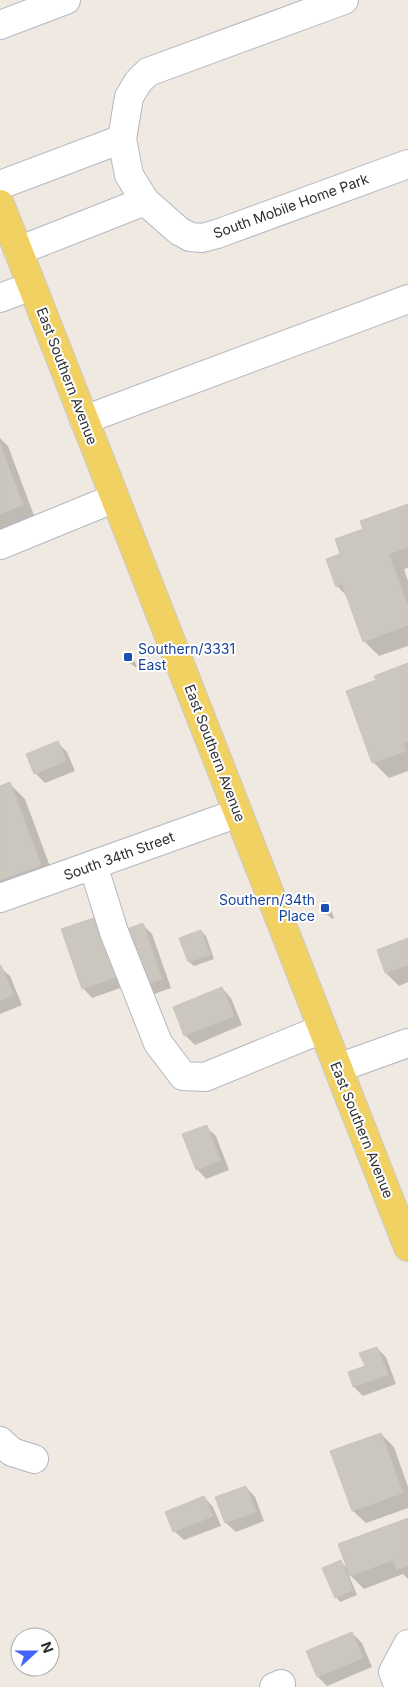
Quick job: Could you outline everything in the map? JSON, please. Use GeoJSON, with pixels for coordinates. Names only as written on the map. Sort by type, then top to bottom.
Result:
{"type":"FeatureCollection","features":[{"type":"Feature","properties":{"kind":"main road","name":"East Southern Avenue"},"geometry":{"type":"LineString","coordinates":[[0,204],[408,1247]]}},
{"type":"Feature","properties":{"kind":"street"},"geometry":{"type":"LineString","coordinates":[[0,25],[66,0]]}},
{"type":"Feature","properties":{"kind":"street","name":"South Mobile Home Park"},"geometry":{"type":"LineString","coordinates":[[344,0],[148,72],[138,82],[129,97],[122,139],[129,175],[145,201],[180,231],[190,236],[202,238],[408,164]]}},
{"type":"Feature","properties":{"kind":"street"},"geometry":{"type":"LineString","coordinates":[[0,185],[122,139]]}},
{"type":"Feature","properties":{"kind":"street"},"geometry":{"type":"LineString","coordinates":[[18,251],[145,201]]}},
{"type":"Feature","properties":{"kind":"street"},"geometry":{"type":"LineString","coordinates":[[0,298],[32,286]]}},
{"type":"Feature","properties":{"kind":"street"},"geometry":{"type":"LineString","coordinates":[[84,420],[408,299]]}},
{"type":"Feature","properties":{"kind":"street"},"geometry":{"type":"LineString","coordinates":[[0,545],[114,498]]}},
{"type":"Feature","properties":{"kind":"street","name":"South 34th Street"},"geometry":{"type":"LineString","coordinates":[[0,898],[238,814]]}},
{"type":"Feature","properties":{"kind":"street"},"geometry":{"type":"LineString","coordinates":[[93,865],[114,932],[158,1043],[183,1076],[205,1077],[322,1029]]}},
{"type":"Feature","properties":{"kind":"street"},"geometry":{"type":"LineString","coordinates":[[338,1068],[408,1043]]}},
{"type":"Feature","properties":{"kind":"street"},"geometry":{"type":"LineString","coordinates":[[0,1441],[12,1452],[34,1459]]}},
{"type":"Feature","properties":{"kind":"street"},"geometry":{"type":"LineString","coordinates":[[399,1687],[393,1672],[408,1644]]}},
{"type":"Feature","properties":{"kind":"building"},"geometry":{"type":"Polygon","coordinates":[[[0,444],[23,505],[0,514],[0,444]]]}},
{"type":"Feature","properties":{"kind":"building"},"geometry":{"type":"Polygon","coordinates":[[[408,504],[408,547],[389,554],[408,607],[408,625],[363,642],[342,584],[336,587],[326,559],[340,554],[335,539],[363,529],[360,521],[408,504]]]}},
{"type":"Feature","properties":{"kind":"building"},"geometry":{"type":"Polygon","coordinates":[[[129,651],[133,662],[129,663],[125,652],[129,651]]]}},
{"type":"Feature","properties":{"kind":"building"},"geometry":{"type":"Polygon","coordinates":[[[408,663],[408,742],[403,743],[406,751],[372,763],[346,691],[376,680],[374,676],[408,663]]]}},
{"type":"Feature","properties":{"kind":"building"},"geometry":{"type":"Polygon","coordinates":[[[58,741],[66,761],[34,774],[26,754],[58,741]]]}},
{"type":"Feature","properties":{"kind":"building"},"geometry":{"type":"Polygon","coordinates":[[[10,782],[41,865],[0,880],[0,786],[10,782]]]}},
{"type":"Feature","properties":{"kind":"building"},"geometry":{"type":"Polygon","coordinates":[[[325,901],[330,913],[326,915],[321,903],[325,901]]]}},
{"type":"Feature","properties":{"kind":"building"},"geometry":{"type":"Polygon","coordinates":[[[97,917],[117,977],[82,989],[61,929],[97,917]]]}},
{"type":"Feature","properties":{"kind":"building"},"geometry":{"type":"Polygon","coordinates":[[[143,923],[162,979],[144,985],[124,930],[143,923]]]}},
{"type":"Feature","properties":{"kind":"building"},"geometry":{"type":"Polygon","coordinates":[[[201,930],[210,955],[188,962],[179,938],[201,930]]]}},
{"type":"Feature","properties":{"kind":"building"},"geometry":{"type":"Polygon","coordinates":[[[408,938],[408,965],[385,973],[377,950],[408,938]]]}},
{"type":"Feature","properties":{"kind":"building"},"geometry":{"type":"Polygon","coordinates":[[[0,966],[13,995],[0,1001],[0,966]]]}},
{"type":"Feature","properties":{"kind":"building"},"geometry":{"type":"Polygon","coordinates":[[[222,987],[234,1016],[184,1036],[173,1007],[222,987]]]}},
{"type":"Feature","properties":{"kind":"building"},"geometry":{"type":"Polygon","coordinates":[[[207,1125],[220,1160],[196,1170],[182,1134],[207,1125]]]}},
{"type":"Feature","properties":{"kind":"building"},"geometry":{"type":"Polygon","coordinates":[[[377,1347],[388,1375],[353,1387],[348,1372],[365,1366],[359,1353],[377,1347]]]}},
{"type":"Feature","properties":{"kind":"building"},"geometry":{"type":"Polygon","coordinates":[[[381,1433],[403,1493],[352,1511],[330,1451],[381,1433]]]}},
{"type":"Feature","properties":{"kind":"building"},"geometry":{"type":"Polygon","coordinates":[[[246,1486],[256,1512],[225,1523],[215,1497],[246,1486]]]}},
{"type":"Feature","properties":{"kind":"building"},"geometry":{"type":"Polygon","coordinates":[[[204,1496],[213,1516],[173,1532],[165,1512],[204,1496]]]}},
{"type":"Feature","properties":{"kind":"building"},"geometry":{"type":"Polygon","coordinates":[[[408,1518],[408,1565],[397,1570],[393,1560],[350,1576],[338,1544],[408,1518]]]}},
{"type":"Feature","properties":{"kind":"building"},"geometry":{"type":"Polygon","coordinates":[[[341,1560],[353,1590],[335,1598],[322,1568],[341,1560]]]}},
{"type":"Feature","properties":{"kind":"building"},"geometry":{"type":"Polygon","coordinates":[[[352,1632],[363,1658],[317,1677],[306,1651],[352,1632]]]}},
{"type":"Feature","properties":{"kind":"place","name":"Southern/3331 East"},"geometry":{"type":"Point","coordinates":[128,657]}},
{"type":"Feature","properties":{"kind":"place","name":"Southern/34th Place"},"geometry":{"type":"Point","coordinates":[325,908]}}]}
